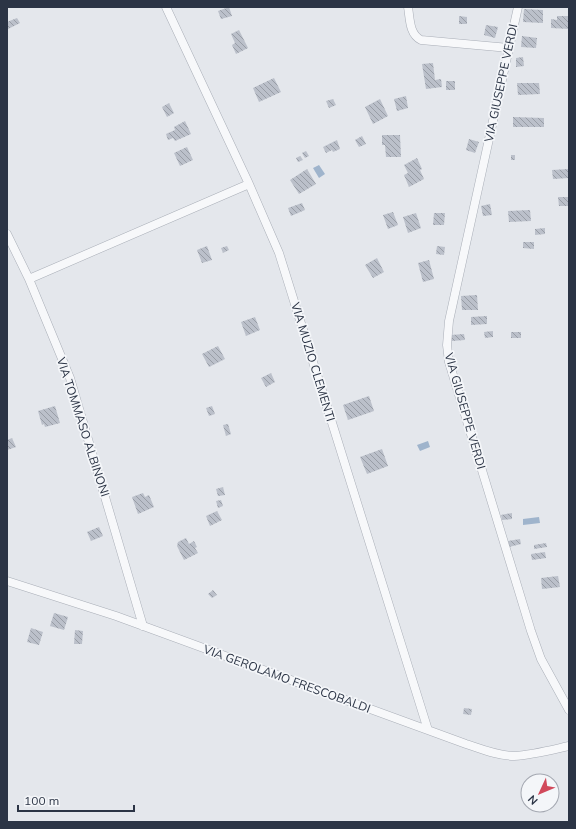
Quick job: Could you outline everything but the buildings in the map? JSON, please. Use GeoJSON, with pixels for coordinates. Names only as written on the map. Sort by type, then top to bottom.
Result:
{"type":"FeatureCollection","features":[{"type":"Feature","properties":{"kind":"street","name":"VIA MUZIO CLEMENTI"},"geometry":{"type":"LineString","coordinates":[[166,7],[249,184],[281,258],[428,730]]}},
{"type":"Feature","properties":{"kind":"street"},"geometry":{"type":"LineString","coordinates":[[408,7],[411,26],[415,36],[423,40],[508,48]]}},
{"type":"Feature","properties":{"kind":"street","name":"VIA GIUSEPPE VERDI"},"geometry":{"type":"LineString","coordinates":[[518,7],[449,321],[447,350],[449,362],[531,631],[541,659],[569,710]]}},
{"type":"Feature","properties":{"kind":"street"},"geometry":{"type":"LineString","coordinates":[[29,279],[249,184]]}},
{"type":"Feature","properties":{"kind":"street","name":"VIA TOMMASO ALBINONI"},"geometry":{"type":"LineString","coordinates":[[7,234],[29,279],[70,378],[143,626]]}},
{"type":"Feature","properties":{"kind":"street","name":"VIA GEROLAMO FRESCOBALDI"},"geometry":{"type":"LineString","coordinates":[[7,581],[143,626],[490,752],[512,756],[569,746]]}},
{"type":"Feature","properties":{"kind":"water"},"geometry":{"type":"Polygon","coordinates":[[[319,165],[325,174],[319,178],[313,168],[319,165]]]}},
{"type":"Feature","properties":{"kind":"water"},"geometry":{"type":"Polygon","coordinates":[[[428,441],[430,447],[420,451],[417,445],[428,441]]]}},
{"type":"Feature","properties":{"kind":"water"},"geometry":{"type":"Polygon","coordinates":[[[539,517],[540,523],[523,525],[523,519],[539,517]]]}}]}
